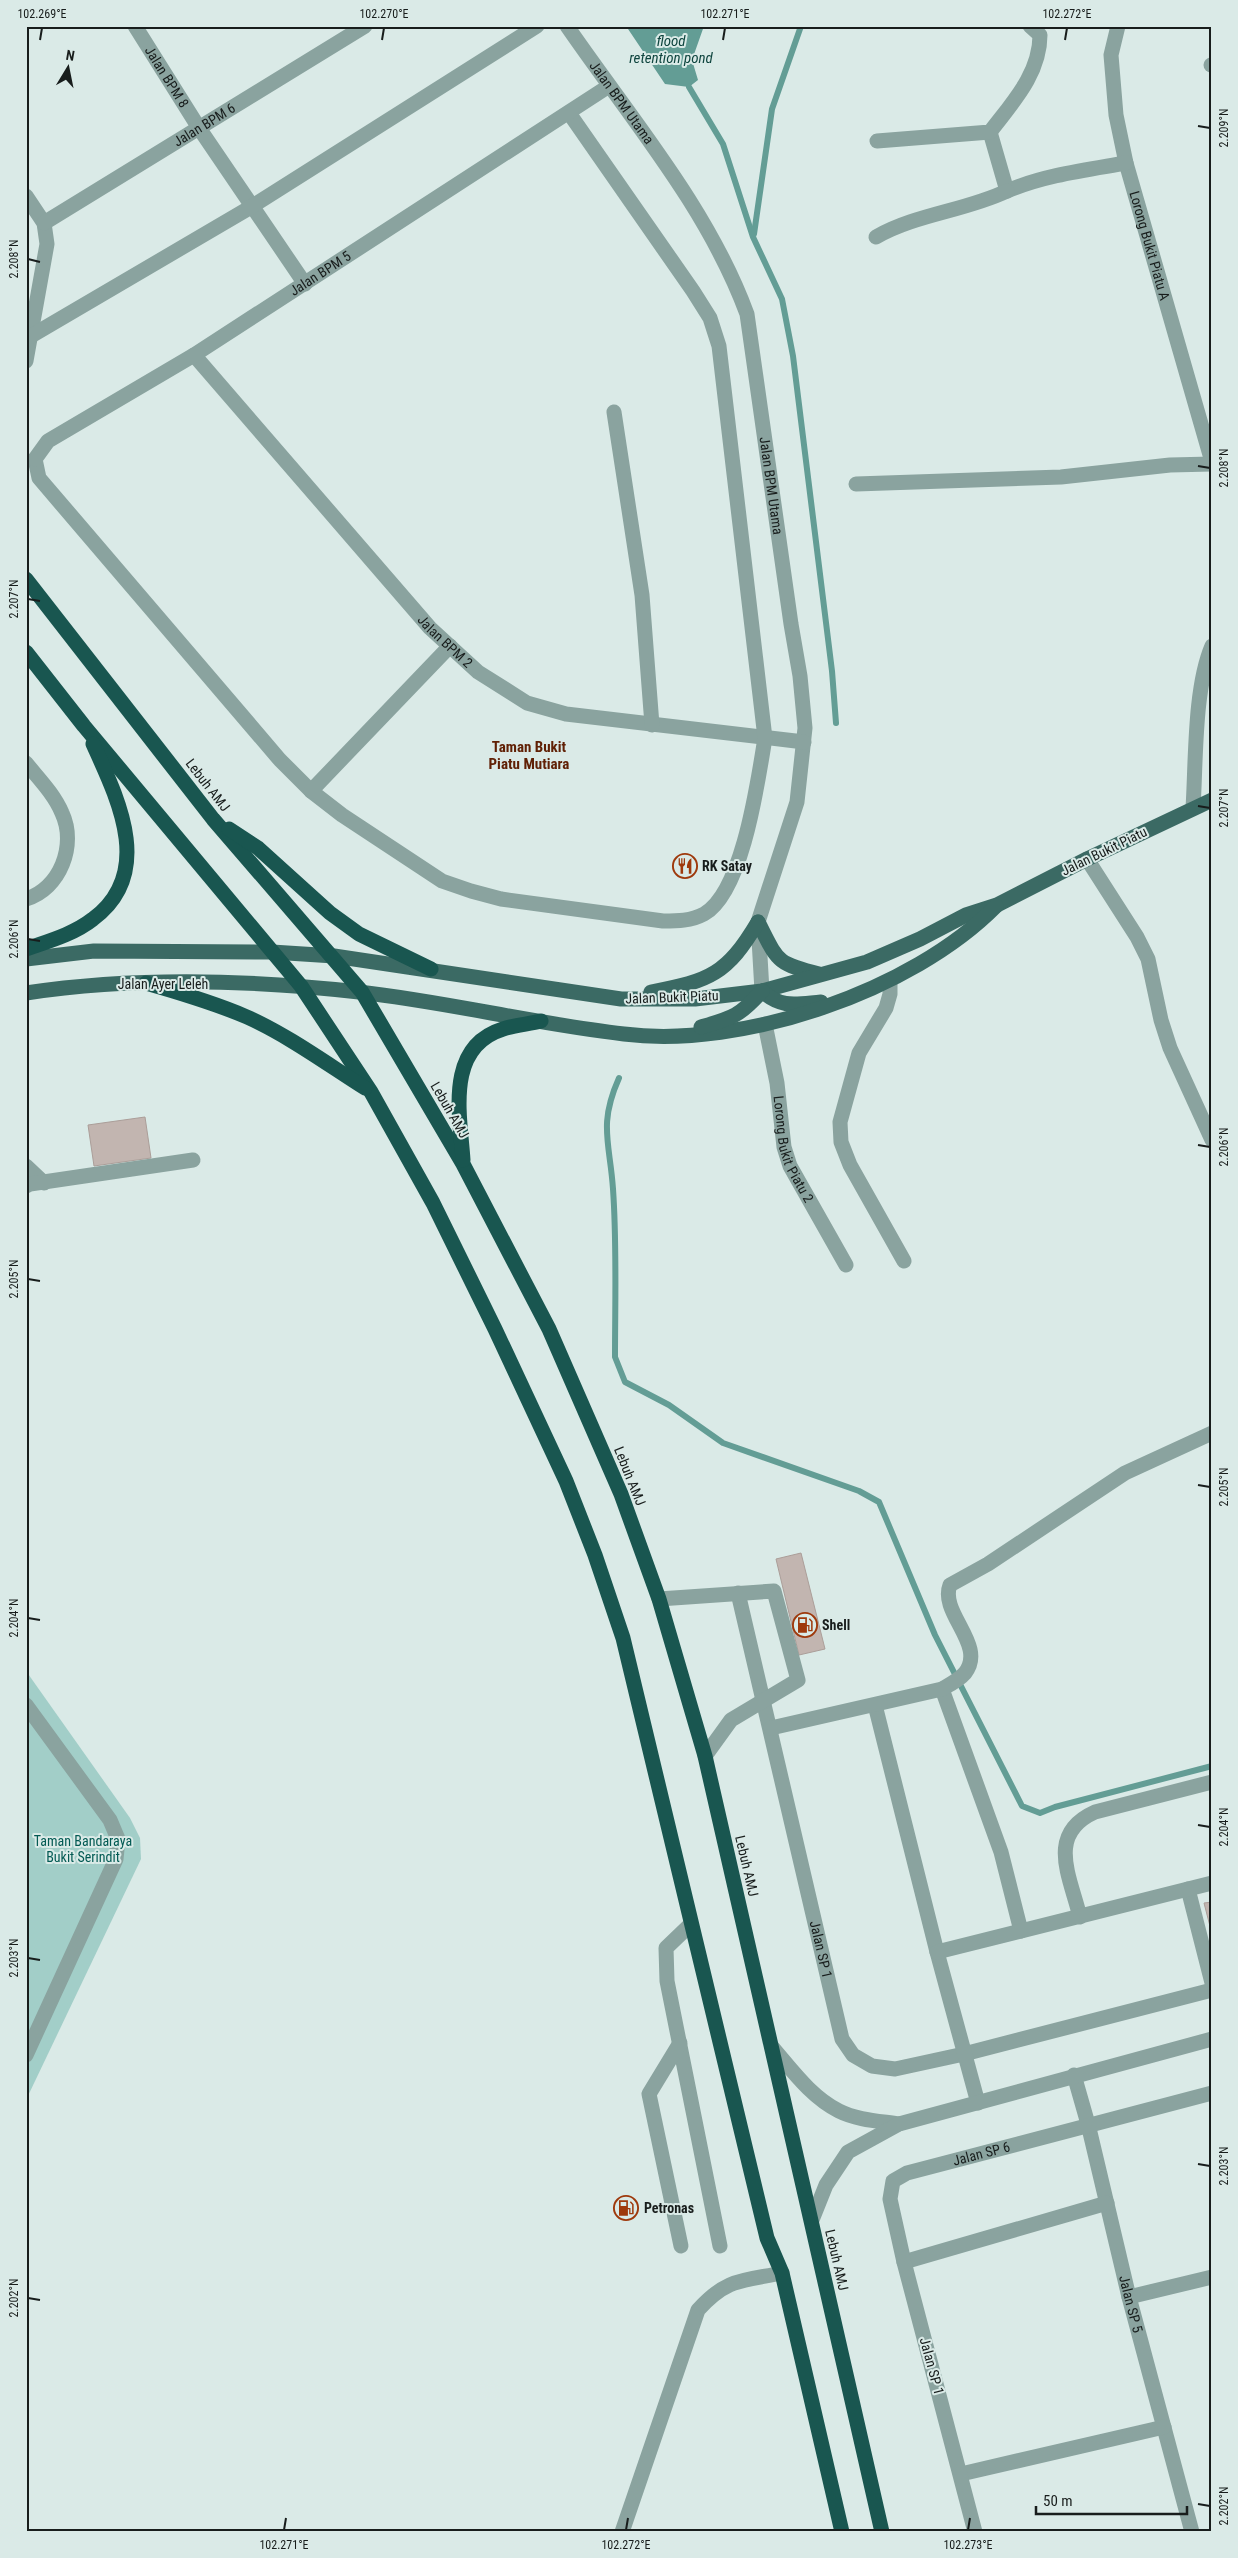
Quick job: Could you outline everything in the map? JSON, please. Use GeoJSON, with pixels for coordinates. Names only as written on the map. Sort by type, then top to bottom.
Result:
{"type":"FeatureCollection","features":[{"type":"Feature","properties":{"kind":"highway","name":"Lebuh AMJ"},"geometry":{"type":"LineString","coordinates":[[26,579],[213,819],[334,956],[362,992],[463,1164],[549,1329],[621,1494],[659,1599],[705,1756],[882,2532]]}},
{"type":"Feature","properties":{"kind":"highway"},"geometry":{"type":"LineString","coordinates":[[26,652],[84,726],[301,986],[371,1092],[433,1203],[495,1329],[566,1481],[595,1555],[623,1638],[767,2238],[782,2273],[842,2532]]}},
{"type":"Feature","properties":{"kind":"highway"},"geometry":{"type":"LineString","coordinates":[[26,949],[69,933],[92,920],[108,906],[119,888],[126,870],[127,853],[124,820],[84,726]]}},
{"type":"Feature","properties":{"kind":"highway"},"geometry":{"type":"LineString","coordinates":[[213,819],[258,848],[330,913],[359,934],[431,970]]}},
{"type":"Feature","properties":{"kind":"highway"},"geometry":{"type":"LineString","coordinates":[[146,983],[196,998],[249,1018],[298,1045],[371,1092]]}},
{"type":"Feature","properties":{"kind":"highway"},"geometry":{"type":"LineString","coordinates":[[463,1164],[459,1096],[462,1068],[471,1052],[484,1040],[501,1030],[541,1021]]}},
{"type":"Feature","properties":{"kind":"main road","name":"Jalan Bukit Piatu"},"geometry":{"type":"LineString","coordinates":[[272,952],[334,956],[620,999],[695,999],[762,991],[867,962],[920,939],[966,914],[997,905],[1087,859],[1212,800]]}},
{"type":"Feature","properties":{"kind":"main road","name":"Jalan Bukit Piatu"},"geometry":{"type":"LineString","coordinates":[[362,992],[626,1035],[730,1032],[765,1024],[843,1000],[890,980],[974,928],[997,905]]}},
{"type":"Feature","properties":{"kind":"main road"},"geometry":{"type":"LineString","coordinates":[[620,999],[684,986],[710,977],[732,961],[758,922],[776,956],[788,967],[822,975]]}},
{"type":"Feature","properties":{"kind":"main road"},"geometry":{"type":"LineString","coordinates":[[26,959],[94,951],[272,952]]}},
{"type":"Feature","properties":{"kind":"main road","name":"Jalan Ayer Leleh"},"geometry":{"type":"LineString","coordinates":[[26,993],[72,986],[146,983],[301,986],[362,992]]}},
{"type":"Feature","properties":{"kind":"main road"},"geometry":{"type":"LineString","coordinates":[[676,1035],[728,1019],[746,1010],[762,991],[771,1000],[783,1004],[843,1000]]}},
{"type":"Feature","properties":{"kind":"street","name":"Jalan BPM 8"},"geometry":{"type":"LineString","coordinates":[[135,26],[251,207],[305,284]]}},
{"type":"Feature","properties":{"kind":"street"},"geometry":{"type":"LineString","coordinates":[[31,336],[251,207],[537,26]]}},
{"type":"Feature","properties":{"kind":"street","name":"Jalan BPM Utama"},"geometry":{"type":"LineString","coordinates":[[567,26],[608,86],[650,142],[715,242],[734,279],[747,314],[790,624],[800,676],[805,728],[798,802],[758,922],[762,991]]}},
{"type":"Feature","properties":{"kind":"street"},"geometry":{"type":"LineString","coordinates":[[990,132],[1034,69],[1040,50],[1040,35],[1030,26]]}},
{"type":"Feature","properties":{"kind":"street","name":"Lorong Bukit Piatu A"},"geometry":{"type":"LineString","coordinates":[[1118,26],[1111,55],[1116,115],[1126,163],[1212,463]]}},
{"type":"Feature","properties":{"kind":"street","name":"Jalan BPM 6"},"geometry":{"type":"LineString","coordinates":[[44,223],[355,29]]}},
{"type":"Feature","properties":{"kind":"street","name":"Jalan BPM 5"},"geometry":{"type":"LineString","coordinates":[[31,458],[48,441],[194,355],[608,86]]}},
{"type":"Feature","properties":{"kind":"street"},"geometry":{"type":"LineString","coordinates":[[31,458],[39,478],[166,629],[280,760],[311,792],[342,815],[442,881],[471,891],[501,899],[663,921],[686,920],[705,914],[719,900],[729,883],[756,796],[765,738],[719,346],[710,318],[693,291],[568,113]]}},
{"type":"Feature","properties":{"kind":"street"},"geometry":{"type":"LineString","coordinates":[[877,141],[990,132]]}},
{"type":"Feature","properties":{"kind":"street"},"geometry":{"type":"LineString","coordinates":[[990,132],[1007,191]]}},
{"type":"Feature","properties":{"kind":"street"},"geometry":{"type":"LineString","coordinates":[[876,237],[897,225],[960,209],[1026,183],[1072,172],[1126,163]]}},
{"type":"Feature","properties":{"kind":"street"},"geometry":{"type":"LineString","coordinates":[[26,196],[44,223],[47,244],[26,361]]}},
{"type":"Feature","properties":{"kind":"street","name":"Jalan BPM 2"},"geometry":{"type":"LineString","coordinates":[[194,355],[430,628],[478,672],[527,702],[566,714],[804,742]]}},
{"type":"Feature","properties":{"kind":"street"},"geometry":{"type":"LineString","coordinates":[[614,412],[642,595],[652,724]]}},
{"type":"Feature","properties":{"kind":"street"},"geometry":{"type":"LineString","coordinates":[[856,484],[1061,477],[1170,465],[1212,463]]}},
{"type":"Feature","properties":{"kind":"street"},"geometry":{"type":"LineString","coordinates":[[311,792],[450,646]]}},
{"type":"Feature","properties":{"kind":"street"},"geometry":{"type":"LineString","coordinates":[[1193,808],[1201,682],[1205,662],[1212,646]]}},
{"type":"Feature","properties":{"kind":"street"},"geometry":{"type":"LineString","coordinates":[[26,763],[55,799],[63,815],[66,851],[61,869],[50,885],[36,896],[26,899]]}},
{"type":"Feature","properties":{"kind":"street"},"geometry":{"type":"LineString","coordinates":[[1087,859],[1137,937],[1148,959],[1161,1020],[1170,1048],[1212,1140]]}},
{"type":"Feature","properties":{"kind":"street"},"geometry":{"type":"LineString","coordinates":[[890,980],[890,994],[886,1008],[859,1052],[840,1122],[841,1142],[850,1165],[904,1260]]}},
{"type":"Feature","properties":{"kind":"street","name":"Lorong Bukit Piatu 2"},"geometry":{"type":"LineString","coordinates":[[765,1024],[777,1083],[784,1147],[790,1166],[846,1264]]}},
{"type":"Feature","properties":{"kind":"street"},"geometry":{"type":"LineString","coordinates":[[26,1186],[193,1160]]}},
{"type":"Feature","properties":{"kind":"street"},"geometry":{"type":"LineString","coordinates":[[26,1166],[44,1183]]}},
{"type":"Feature","properties":{"kind":"street"},"geometry":{"type":"LineString","coordinates":[[771,1728],[875,1705],[947,1686],[965,1673],[968,1665],[968,1644],[948,1598],[950,1585],[988,1564],[1125,1473],[1212,1433]]}},
{"type":"Feature","properties":{"kind":"street"},"geometry":{"type":"LineString","coordinates":[[659,1599],[774,1590],[798,1680],[732,1720],[705,1756]]}},
{"type":"Feature","properties":{"kind":"street","name":"Jalan SP 1"},"geometry":{"type":"LineString","coordinates":[[738,1593],[842,2039],[853,2055],[872,2066],[894,2069],[964,2054],[1212,1990]]}},
{"type":"Feature","properties":{"kind":"street"},"geometry":{"type":"LineString","coordinates":[[947,1686],[1002,1852],[1021,1931]]}},
{"type":"Feature","properties":{"kind":"street"},"geometry":{"type":"LineString","coordinates":[[26,1705],[110,1820],[118,1839],[116,1859],[26,2055]]}},
{"type":"Feature","properties":{"kind":"street"},"geometry":{"type":"LineString","coordinates":[[875,1705],[937,1952],[978,2103]]}},
{"type":"Feature","properties":{"kind":"street"},"geometry":{"type":"LineString","coordinates":[[1080,1916],[1065,1856],[1065,1842],[1071,1829],[1080,1819],[1095,1812],[1212,1782]]}},
{"type":"Feature","properties":{"kind":"street"},"geometry":{"type":"LineString","coordinates":[[937,1952],[1212,1882]]}},
{"type":"Feature","properties":{"kind":"street"},"geometry":{"type":"LineString","coordinates":[[1188,1889],[1212,1983]]}},
{"type":"Feature","properties":{"kind":"street"},"geometry":{"type":"LineString","coordinates":[[692,1924],[666,1948],[667,1981],[720,2246]]}},
{"type":"Feature","properties":{"kind":"street"},"geometry":{"type":"LineString","coordinates":[[812,2220],[826,2185],[848,2152],[899,2124],[1212,2039]]}},
{"type":"Feature","properties":{"kind":"street"},"geometry":{"type":"LineString","coordinates":[[680,2043],[649,2094],[681,2246]]}},
{"type":"Feature","properties":{"kind":"street"},"geometry":{"type":"LineString","coordinates":[[772,2047],[815,2096],[839,2112],[864,2119],[899,2124]]}},
{"type":"Feature","properties":{"kind":"street","name":"Jalan SP 5"},"geometry":{"type":"LineString","coordinates":[[1074,2075],[1088,2124],[1129,2297],[1192,2532]]}},
{"type":"Feature","properties":{"kind":"street","name":"Jalan SP 6"},"geometry":{"type":"LineString","coordinates":[[890,2199],[893,2182],[907,2173],[1212,2093]]}},
{"type":"Feature","properties":{"kind":"street","name":"Jalan SP 1"},"geometry":{"type":"LineString","coordinates":[[890,2199],[904,2262],[975,2532]]}},
{"type":"Feature","properties":{"kind":"street"},"geometry":{"type":"LineString","coordinates":[[904,2262],[1107,2203]]}},
{"type":"Feature","properties":{"kind":"street"},"geometry":{"type":"LineString","coordinates":[[622,2532],[698,2310],[712,2294],[732,2282],[782,2273]]}},
{"type":"Feature","properties":{"kind":"street"},"geometry":{"type":"LineString","coordinates":[[1129,2297],[1212,2277]]}},
{"type":"Feature","properties":{"kind":"street"},"geometry":{"type":"LineString","coordinates":[[960,2474],[1164,2427]]}},
{"type":"Feature","properties":{"kind":"green space","name":"Taman Bandaraya Bukit Serindit"},"geometry":{"type":"Polygon","coordinates":[[[26,1671],[130,1818],[140,1838],[141,1859],[26,2100],[26,1671]]]}},
{"type":"Feature","properties":{"kind":"water","name":"flood retention pond"},"geometry":{"type":"Polygon","coordinates":[[[626,26],[704,26],[692,60],[698,80],[689,87],[665,84],[626,26]]]}},
{"type":"Feature","properties":{"kind":"building"},"geometry":{"type":"Polygon","coordinates":[[[145,1117],[151,1158],[94,1166],[88,1125],[145,1117]]]}},
{"type":"Feature","properties":{"kind":"building","name":"Shell"},"geometry":{"type":"Polygon","coordinates":[[[801,1553],[825,1649],[799,1655],[776,1559],[801,1553]]]}},
{"type":"Feature","properties":{"kind":"building"},"geometry":{"type":"Polygon","coordinates":[[[1212,1902],[1212,1934],[1204,1903],[1212,1902]]]}},
{"type":"Feature","properties":{"kind":"waterway"},"geometry":{"type":"LineString","coordinates":[[754,234],[772,109],[801,26]]}},
{"type":"Feature","properties":{"kind":"waterway"},"geometry":{"type":"LineString","coordinates":[[689,87],[723,144],[753,237],[782,299],[793,356],[832,671],[836,723]]}},
{"type":"Feature","properties":{"kind":"waterway"},"geometry":{"type":"LineString","coordinates":[[619,1078],[609,1109],[607,1134],[615,1231],[615,1357],[625,1382],[669,1405],[723,1443],[859,1491],[879,1502],[935,1635],[1022,1806],[1040,1813],[1055,1807],[1212,1766]]}},
{"type":"Feature","properties":{"kind":"place","name":"RK Satay"},"geometry":{"type":"Point","coordinates":[685,866]}},
{"type":"Feature","properties":{"kind":"place","name":"Shell"},"geometry":{"type":"Point","coordinates":[805,1625]}},
{"type":"Feature","properties":{"kind":"place","name":"Petronas"},"geometry":{"type":"Point","coordinates":[626,2208]}},
{"type":"Feature","properties":{"kind":"district","name":"Taman Bukit Piatu Mutiara"},"geometry":{"type":"Point","coordinates":[529,756]}}]}
